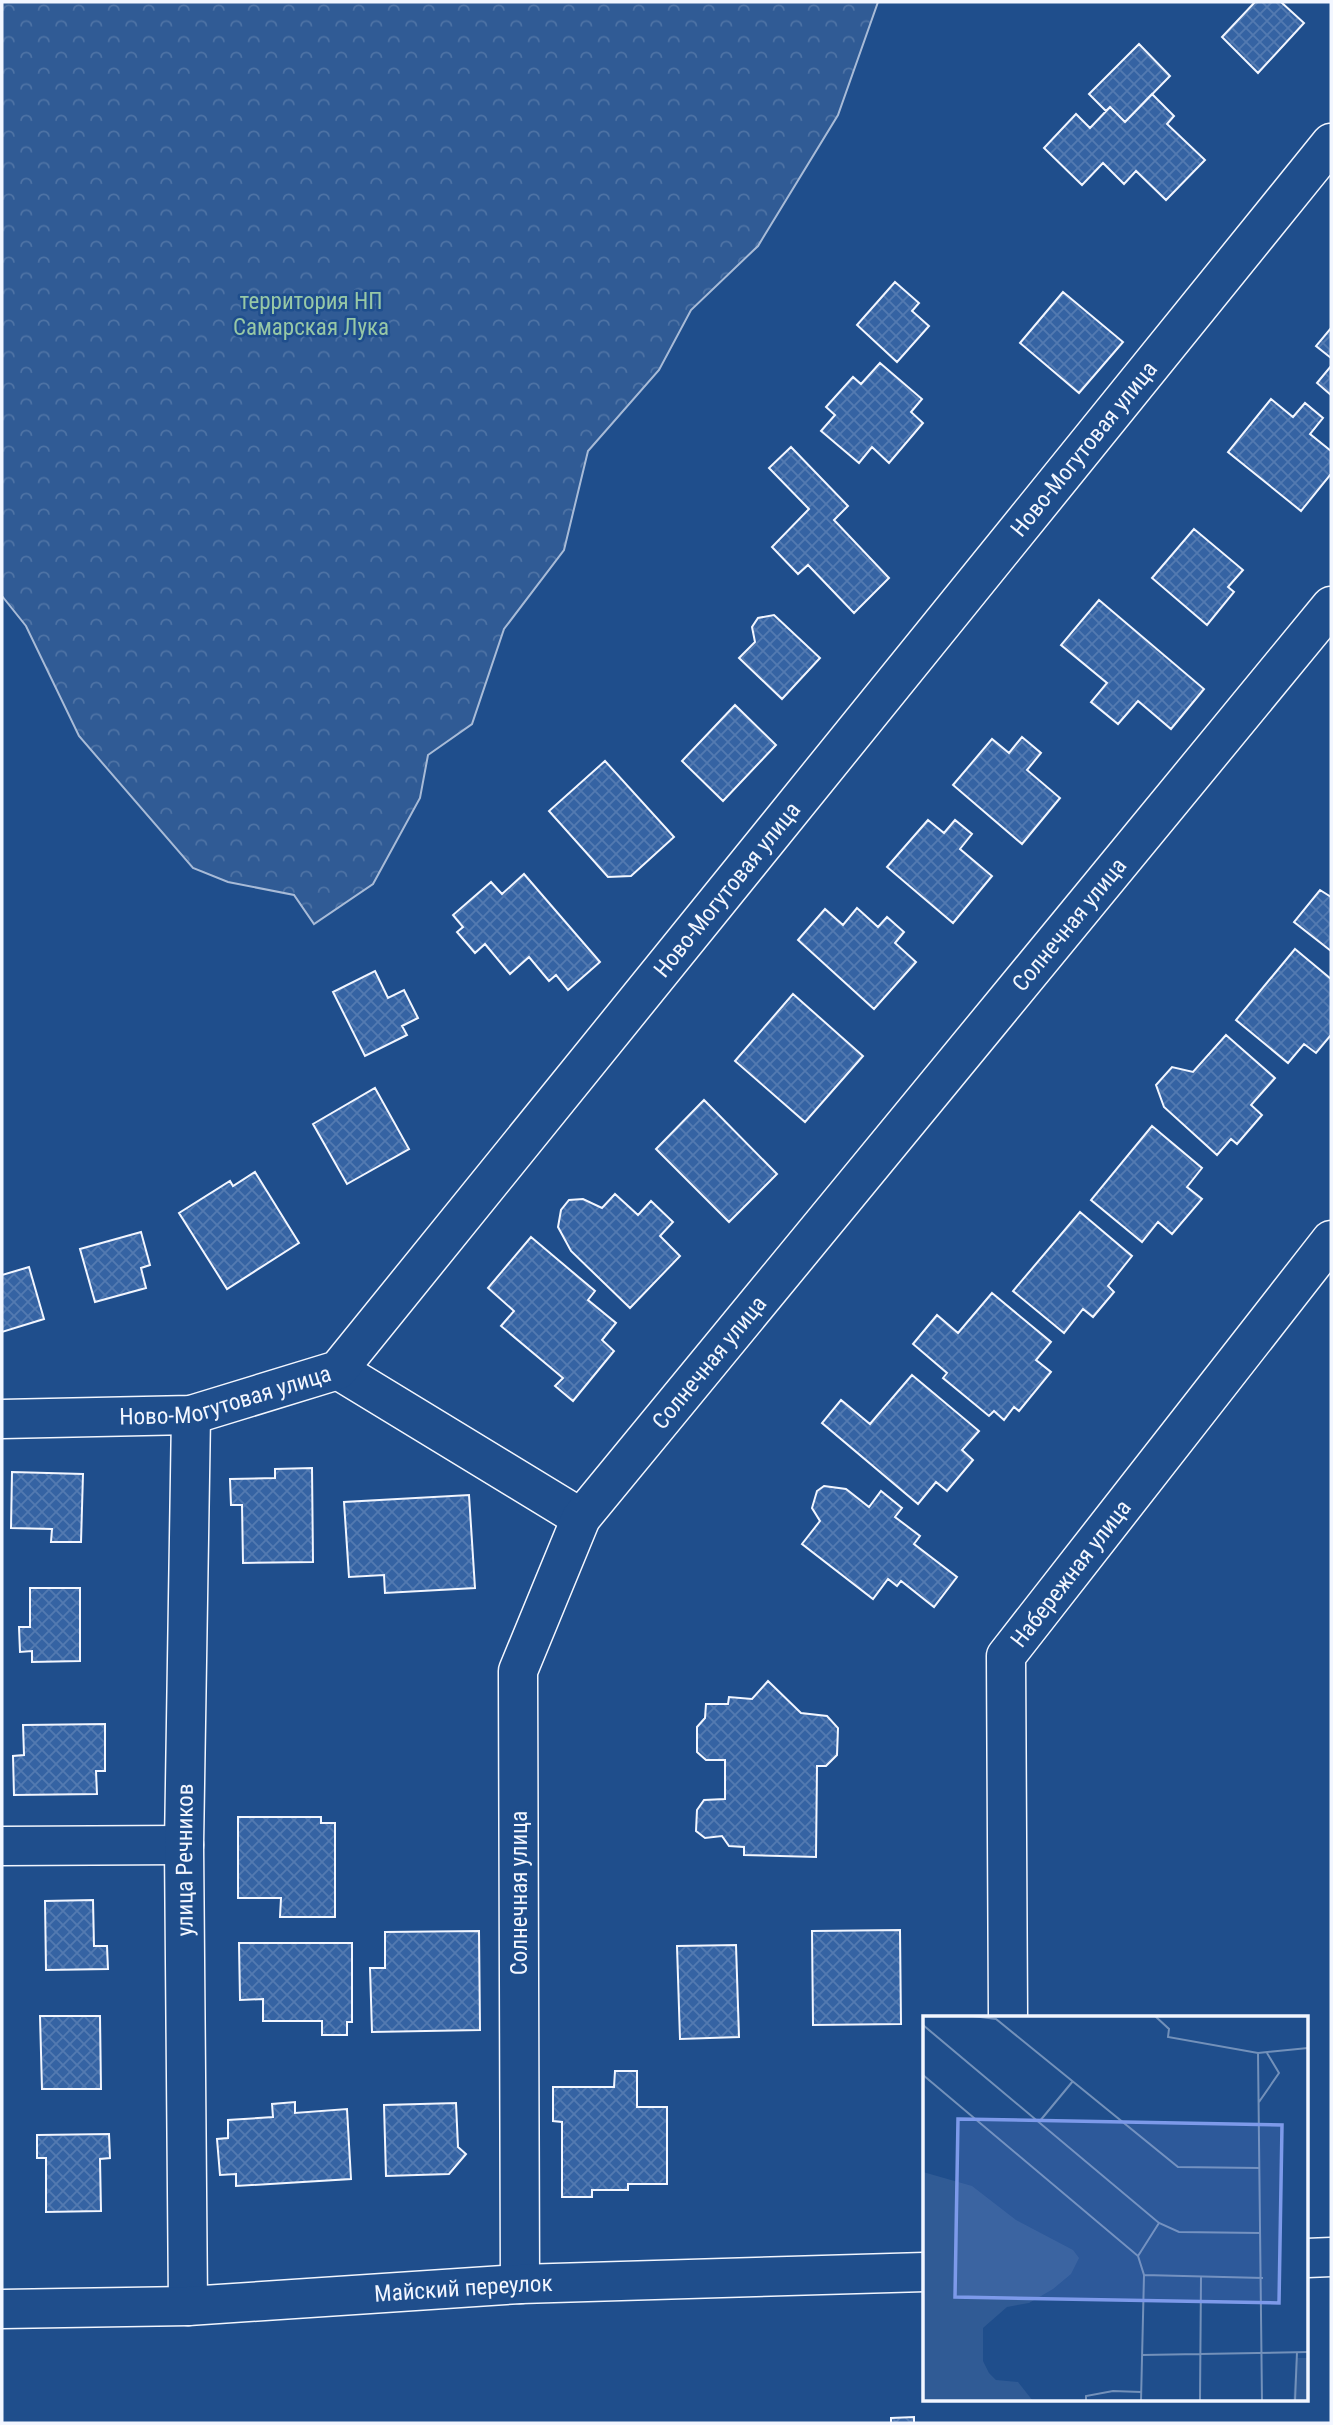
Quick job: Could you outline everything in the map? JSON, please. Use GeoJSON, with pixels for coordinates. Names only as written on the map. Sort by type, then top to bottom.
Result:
{"type":"FeatureCollection","features":[{"type":"Feature","properties":{"kind":"street","name":"Ново-Могутовая улица"},"geometry":{"type":"LineString","coordinates":[[2,1419],[191,1415],[338,1370],[1331,143]]}},
{"type":"Feature","properties":{"kind":"street","name":"Солнечная улица"},"geometry":{"type":"LineString","coordinates":[[520,2284],[518,1671],[581,1518],[1330,612]]}},
{"type":"Feature","properties":{"kind":"street","name":"Набережная улица"},"geometry":{"type":"LineString","coordinates":[[1008,2016],[1006,1656],[1331,1240]]}},
{"type":"Feature","properties":{"kind":"street"},"geometry":{"type":"LineString","coordinates":[[338,1370],[581,1518]]}},
{"type":"Feature","properties":{"kind":"street","name":"улица Речников"},"geometry":{"type":"LineString","coordinates":[[188,2306],[184,1845],[191,1415]]}},
{"type":"Feature","properties":{"kind":"street"},"geometry":{"type":"LineString","coordinates":[[2,1846],[184,1845]]}},
{"type":"Feature","properties":{"kind":"street"},"geometry":{"type":"LineString","coordinates":[[1308,2258],[1331,2257]]}},
{"type":"Feature","properties":{"kind":"street","name":"Майский переулок"},"geometry":{"type":"LineString","coordinates":[[2,2309],[188,2306],[520,2284],[923,2272]]}},
{"type":"Feature","properties":{"kind":"green space","name":"территория НП Самарская Лука"},"geometry":{"type":"Polygon","coordinates":[[[2,2],[878,2],[838,115],[758,246],[691,310],[659,370],[588,451],[564,550],[504,629],[472,724],[428,755],[420,798],[373,884],[314,924],[294,895],[228,882],[193,868],[79,736],[26,626],[2,596],[2,2]]]}},
{"type":"Feature","properties":{"kind":"building"},"geometry":{"type":"Polygon","coordinates":[[[1255,2],[1281,2],[1304,23],[1258,73],[1222,37],[1255,2]]]}},
{"type":"Feature","properties":{"kind":"building"},"geometry":{"type":"Polygon","coordinates":[[[1139,44],[1170,76],[1125,122],[1110,107],[1106,111],[1089,94],[1139,44]]]}},
{"type":"Feature","properties":{"kind":"building"},"geometry":{"type":"Polygon","coordinates":[[[1152,94],[1174,116],[1167,124],[1205,160],[1166,200],[1136,171],[1124,184],[1103,163],[1082,185],[1044,148],[1076,114],[1090,128],[1110,107],[1125,122],[1152,94]]]}},
{"type":"Feature","properties":{"kind":"building"},"geometry":{"type":"Polygon","coordinates":[[[895,282],[919,303],[912,311],[929,326],[897,362],[857,325],[895,282]]]}},
{"type":"Feature","properties":{"kind":"building"},"geometry":{"type":"Polygon","coordinates":[[[1063,292],[1123,342],[1079,393],[1020,343],[1063,292]]]}},
{"type":"Feature","properties":{"kind":"building"},"geometry":{"type":"Polygon","coordinates":[[[1331,328],[1331,358],[1316,346],[1331,328]]]}},
{"type":"Feature","properties":{"kind":"building"},"geometry":{"type":"Polygon","coordinates":[[[880,363],[922,399],[911,412],[923,423],[889,463],[872,447],[859,463],[821,431],[835,415],[826,407],[853,377],[861,384],[880,363]]]}},
{"type":"Feature","properties":{"kind":"building"},"geometry":{"type":"Polygon","coordinates":[[[1331,366],[1331,395],[1317,383],[1331,366]]]}},
{"type":"Feature","properties":{"kind":"building"},"geometry":{"type":"Polygon","coordinates":[[[1271,399],[1293,417],[1305,403],[1323,418],[1310,434],[1331,451],[1331,474],[1301,511],[1228,452],[1271,399]]]}},
{"type":"Feature","properties":{"kind":"building"},"geometry":{"type":"Polygon","coordinates":[[[791,447],[848,506],[834,520],[889,578],[854,613],[808,565],[798,574],[772,547],[809,509],[769,468],[791,447]]]}},
{"type":"Feature","properties":{"kind":"building"},"geometry":{"type":"Polygon","coordinates":[[[1194,529],[1243,570],[1228,587],[1234,592],[1207,625],[1152,578],[1194,529]]]}},
{"type":"Feature","properties":{"kind":"building"},"geometry":{"type":"Polygon","coordinates":[[[1099,600],[1204,689],[1171,729],[1138,701],[1118,724],[1091,702],[1107,683],[1061,645],[1099,600]]]}},
{"type":"Feature","properties":{"kind":"building"},"geometry":{"type":"Polygon","coordinates":[[[774,615],[820,658],[782,699],[739,658],[755,642],[752,627],[758,618],[774,615]]]}},
{"type":"Feature","properties":{"kind":"building"},"geometry":{"type":"Polygon","coordinates":[[[735,705],[776,745],[723,801],[682,761],[735,705]]]}},
{"type":"Feature","properties":{"kind":"building"},"geometry":{"type":"Polygon","coordinates":[[[1022,737],[1041,753],[1027,770],[1060,798],[1022,844],[953,785],[992,739],[1009,753],[1022,737]]]}},
{"type":"Feature","properties":{"kind":"building"},"geometry":{"type":"Polygon","coordinates":[[[605,761],[674,837],[631,876],[608,877],[549,811],[605,761]]]}},
{"type":"Feature","properties":{"kind":"building"},"geometry":{"type":"Polygon","coordinates":[[[928,820],[944,833],[955,820],[972,834],[960,849],[992,876],[953,923],[887,867],[928,820]]]}},
{"type":"Feature","properties":{"kind":"building"},"geometry":{"type":"Polygon","coordinates":[[[524,874],[600,962],[568,990],[556,975],[549,981],[529,957],[510,974],[485,944],[475,953],[457,932],[463,927],[453,915],[491,882],[502,894],[524,874]]]}},
{"type":"Feature","properties":{"kind":"building"},"geometry":{"type":"Polygon","coordinates":[[[1320,890],[1331,897],[1331,951],[1294,922],[1320,890]]]}},
{"type":"Feature","properties":{"kind":"building"},"geometry":{"type":"Polygon","coordinates":[[[857,908],[878,927],[887,917],[904,932],[895,943],[916,962],[874,1009],[798,940],[825,909],[843,925],[857,908]]]}},
{"type":"Feature","properties":{"kind":"building"},"geometry":{"type":"Polygon","coordinates":[[[1295,949],[1331,979],[1331,1035],[1316,1053],[1304,1044],[1288,1063],[1236,1020],[1295,949]]]}},
{"type":"Feature","properties":{"kind":"building"},"geometry":{"type":"Polygon","coordinates":[[[375,971],[388,998],[404,990],[418,1018],[402,1026],[407,1035],[365,1056],[333,992],[375,971]]]}},
{"type":"Feature","properties":{"kind":"building"},"geometry":{"type":"Polygon","coordinates":[[[793,994],[863,1056],[805,1122],[735,1061],[793,994]]]}},
{"type":"Feature","properties":{"kind":"building"},"geometry":{"type":"Polygon","coordinates":[[[1226,1035],[1275,1078],[1251,1105],[1262,1115],[1237,1144],[1231,1139],[1217,1155],[1164,1107],[1156,1085],[1172,1067],[1193,1072],[1226,1035]]]}},
{"type":"Feature","properties":{"kind":"building"},"geometry":{"type":"Polygon","coordinates":[[[375,1088],[409,1149],[347,1184],[313,1124],[375,1088]]]}},
{"type":"Feature","properties":{"kind":"building"},"geometry":{"type":"Polygon","coordinates":[[[704,1100],[777,1174],[729,1222],[656,1149],[704,1100]]]}},
{"type":"Feature","properties":{"kind":"building"},"geometry":{"type":"Polygon","coordinates":[[[1152,1126],[1202,1168],[1187,1187],[1202,1199],[1172,1234],[1158,1222],[1142,1242],[1091,1200],[1152,1126]]]}},
{"type":"Feature","properties":{"kind":"building"},"geometry":{"type":"Polygon","coordinates":[[[255,1172],[299,1243],[227,1289],[179,1213],[230,1181],[233,1186],[255,1172]]]}},
{"type":"Feature","properties":{"kind":"building"},"geometry":{"type":"Polygon","coordinates":[[[615,1194],[638,1215],[651,1201],[673,1222],[660,1236],[680,1256],[630,1308],[571,1251],[558,1227],[561,1210],[569,1200],[583,1199],[602,1208],[615,1194]]]}},
{"type":"Feature","properties":{"kind":"building"},"geometry":{"type":"Polygon","coordinates":[[[1080,1212],[1132,1256],[1108,1286],[1114,1292],[1093,1317],[1083,1309],[1064,1333],[1013,1291],[1080,1212]]]}},
{"type":"Feature","properties":{"kind":"building"},"geometry":{"type":"Polygon","coordinates":[[[141,1232],[150,1265],[141,1268],[146,1288],[95,1302],[80,1249],[141,1232]]]}},
{"type":"Feature","properties":{"kind":"building"},"geometry":{"type":"Polygon","coordinates":[[[531,1237],[595,1291],[588,1300],[616,1323],[602,1340],[614,1351],[573,1401],[555,1386],[563,1378],[501,1326],[514,1311],[488,1288],[531,1237]]]}},
{"type":"Feature","properties":{"kind":"building"},"geometry":{"type":"Polygon","coordinates":[[[29,1267],[44,1319],[2,1332],[2,1275],[29,1267]]]}},
{"type":"Feature","properties":{"kind":"building"},"geometry":{"type":"Polygon","coordinates":[[[992,1293],[1051,1342],[1036,1360],[1051,1372],[1019,1411],[1014,1407],[1004,1420],[994,1411],[989,1416],[943,1378],[947,1373],[913,1344],[937,1315],[958,1333],[992,1293]]]}},
{"type":"Feature","properties":{"kind":"building"},"geometry":{"type":"Polygon","coordinates":[[[912,1375],[979,1431],[962,1450],[973,1460],[947,1491],[936,1482],[918,1504],[822,1423],[841,1400],[870,1424],[912,1375]]]}},
{"type":"Feature","properties":{"kind":"building"},"geometry":{"type":"Polygon","coordinates":[[[312,1468],[313,1562],[243,1563],[242,1505],[231,1505],[230,1479],[275,1478],[275,1469],[312,1468]]]}},
{"type":"Feature","properties":{"kind":"building"},"geometry":{"type":"Polygon","coordinates":[[[12,1472],[83,1474],[81,1542],[51,1542],[52,1529],[11,1528],[12,1472]]]}},
{"type":"Feature","properties":{"kind":"building"},"geometry":{"type":"Polygon","coordinates":[[[824,1486],[846,1489],[869,1507],[881,1491],[902,1508],[895,1517],[920,1536],[914,1544],[957,1577],[934,1607],[901,1581],[897,1586],[888,1579],[873,1599],[802,1544],[820,1521],[812,1508],[817,1491],[824,1486]]]}},
{"type":"Feature","properties":{"kind":"building"},"geometry":{"type":"Polygon","coordinates":[[[469,1495],[475,1588],[385,1593],[384,1575],[349,1577],[344,1502],[469,1495]]]}},
{"type":"Feature","properties":{"kind":"building"},"geometry":{"type":"Polygon","coordinates":[[[30,1588],[80,1588],[80,1661],[32,1662],[32,1651],[20,1652],[19,1627],[30,1627],[30,1588]]]}},
{"type":"Feature","properties":{"kind":"building"},"geometry":{"type":"Polygon","coordinates":[[[768,1681],[801,1713],[827,1716],[838,1728],[837,1755],[826,1766],[817,1766],[816,1857],[744,1855],[744,1847],[729,1846],[722,1836],[705,1838],[696,1831],[697,1810],[704,1800],[725,1799],[725,1760],[706,1760],[697,1752],[697,1727],[705,1718],[706,1704],[728,1704],[729,1697],[752,1699],[768,1681]]]}},
{"type":"Feature","properties":{"kind":"building"},"geometry":{"type":"Polygon","coordinates":[[[105,1724],[105,1771],[96,1771],[97,1794],[14,1795],[13,1756],[24,1755],[23,1725],[105,1724]]]}},
{"type":"Feature","properties":{"kind":"building"},"geometry":{"type":"Polygon","coordinates":[[[238,1817],[321,1817],[321,1823],[335,1823],[335,1917],[280,1917],[281,1898],[238,1898],[238,1817]]]}},
{"type":"Feature","properties":{"kind":"building"},"geometry":{"type":"Polygon","coordinates":[[[93,1900],[94,1946],[107,1946],[108,1969],[46,1970],[45,1901],[93,1900]]]}},
{"type":"Feature","properties":{"kind":"building"},"geometry":{"type":"Polygon","coordinates":[[[900,1930],[901,2024],[813,2025],[812,1931],[900,1930]]]}},
{"type":"Feature","properties":{"kind":"building"},"geometry":{"type":"Polygon","coordinates":[[[479,1931],[480,2030],[372,2032],[370,1968],[385,1968],[385,1932],[479,1931]]]}},
{"type":"Feature","properties":{"kind":"building"},"geometry":{"type":"Polygon","coordinates":[[[239,1943],[352,1943],[352,2022],[347,2022],[347,2035],[322,2035],[322,2021],[263,2021],[263,1999],[240,2000],[239,1943]]]}},
{"type":"Feature","properties":{"kind":"building"},"geometry":{"type":"Polygon","coordinates":[[[736,1945],[739,2037],[680,2039],[677,1946],[736,1945]]]}},
{"type":"Feature","properties":{"kind":"building"},"geometry":{"type":"Polygon","coordinates":[[[40,2016],[100,2016],[101,2089],[42,2089],[40,2016]]]}},
{"type":"Feature","properties":{"kind":"building"},"geometry":{"type":"Polygon","coordinates":[[[615,2071],[637,2071],[637,2107],[667,2107],[667,2184],[628,2184],[628,2190],[592,2190],[592,2197],[562,2197],[562,2122],[553,2121],[553,2087],[614,2087],[615,2071]]]}},
{"type":"Feature","properties":{"kind":"building"},"geometry":{"type":"Polygon","coordinates":[[[295,2102],[295,2113],[347,2109],[351,2179],[236,2186],[236,2174],[220,2175],[217,2139],[228,2138],[228,2120],[273,2117],[272,2104],[295,2102]]]}},
{"type":"Feature","properties":{"kind":"building"},"geometry":{"type":"Polygon","coordinates":[[[456,2103],[458,2147],[466,2154],[449,2174],[386,2176],[384,2105],[456,2103]]]}},
{"type":"Feature","properties":{"kind":"building"},"geometry":{"type":"Polygon","coordinates":[[[109,2134],[110,2158],[100,2159],[101,2211],[46,2212],[46,2158],[37,2158],[37,2135],[109,2134]]]}},
{"type":"Feature","properties":{"kind":"building"},"geometry":{"type":"Polygon","coordinates":[[[914,2417],[914,2423],[891,2423],[891,2418],[914,2417]]]}}]}
